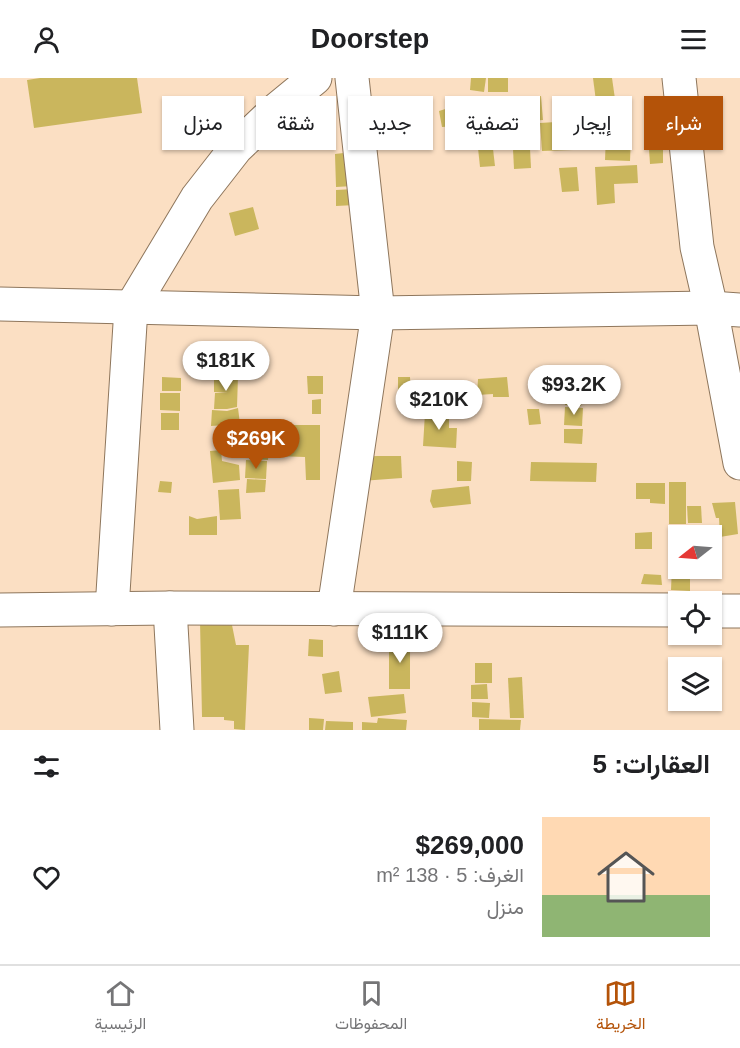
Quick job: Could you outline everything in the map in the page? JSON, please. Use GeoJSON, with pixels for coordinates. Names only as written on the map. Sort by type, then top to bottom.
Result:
{"type":"FeatureCollection","features":[{"type":"Feature","properties":{"kind":"street"},"geometry":{"type":"LineString","coordinates":[[112,609],[131,308],[196,198],[236,148],[276,110],[315,78]]}},
{"type":"Feature","properties":{"kind":"street"},"geometry":{"type":"LineString","coordinates":[[334,609],[378,313],[352,78]]}},
{"type":"Feature","properties":{"kind":"street"},"geometry":{"type":"LineString","coordinates":[[679,78],[697,247],[725,309],[740,463]]}},
{"type":"Feature","properties":{"kind":"street"},"geometry":{"type":"LineString","coordinates":[[0,304],[378,313],[725,309]]}},
{"type":"Feature","properties":{"kind":"street"},"geometry":{"type":"LineString","coordinates":[[170,608],[177,730]]}},
{"type":"Feature","properties":{"kind":"street"},"geometry":{"type":"LineString","coordinates":[[0,610],[170,608],[668,610]]}},
{"type":"Feature","properties":{"kind":"street"},"geometry":{"type":"LineString","coordinates":[[722,610],[740,611]]}},
{"type":"Feature","properties":{"kind":"building"},"geometry":{"type":"Polygon","coordinates":[[[137,78],[142,113],[34,128],[27,80],[137,78]]]}},
{"type":"Feature","properties":{"kind":"building"},"geometry":{"type":"Polygon","coordinates":[[[471,78],[486,78],[484,92],[470,90],[471,78]]]}},
{"type":"Feature","properties":{"kind":"building"},"geometry":{"type":"Polygon","coordinates":[[[488,78],[508,78],[508,92],[488,92],[488,78]]]}},
{"type":"Feature","properties":{"kind":"building"},"geometry":{"type":"Polygon","coordinates":[[[593,78],[612,78],[615,96],[595,96],[593,78]]]}},
{"type":"Feature","properties":{"kind":"building"},"geometry":{"type":"Polygon","coordinates":[[[540,96],[543,120],[540,120],[540,96]]]}},
{"type":"Feature","properties":{"kind":"building"},"geometry":{"type":"Polygon","coordinates":[[[445,109],[445,127],[442,127],[439,111],[445,109]]]}},
{"type":"Feature","properties":{"kind":"building"},"geometry":{"type":"Polygon","coordinates":[[[552,122],[552,150],[573,150],[542,151],[540,123],[552,122]]]}},
{"type":"Feature","properties":{"kind":"building"},"geometry":{"type":"Polygon","coordinates":[[[478,150],[493,150],[495,166],[480,167],[478,150]]]}},
{"type":"Feature","properties":{"kind":"building"},"geometry":{"type":"Polygon","coordinates":[[[513,150],[530,150],[531,168],[514,169],[513,150]]]}},
{"type":"Feature","properties":{"kind":"building"},"geometry":{"type":"Polygon","coordinates":[[[605,150],[630,150],[630,161],[605,160],[605,150]]]}},
{"type":"Feature","properties":{"kind":"building"},"geometry":{"type":"Polygon","coordinates":[[[649,150],[663,150],[663,163],[650,164],[649,150]]]}},
{"type":"Feature","properties":{"kind":"building"},"geometry":{"type":"Polygon","coordinates":[[[352,152],[353,186],[336,187],[335,154],[352,152]]]}},
{"type":"Feature","properties":{"kind":"building"},"geometry":{"type":"Polygon","coordinates":[[[637,165],[638,183],[614,184],[615,203],[597,205],[595,167],[637,165]]]}},
{"type":"Feature","properties":{"kind":"building"},"geometry":{"type":"Polygon","coordinates":[[[577,167],[579,191],[562,192],[559,168],[577,167]]]}},
{"type":"Feature","properties":{"kind":"building"},"geometry":{"type":"Polygon","coordinates":[[[354,189],[355,205],[336,206],[336,190],[354,189]]]}},
{"type":"Feature","properties":{"kind":"building"},"geometry":{"type":"Polygon","coordinates":[[[253,207],[259,229],[235,236],[229,213],[253,207]]]}},
{"type":"Feature","properties":{"kind":"building"},"geometry":{"type":"Polygon","coordinates":[[[214,375],[238,376],[237,407],[214,409],[215,393],[228,393],[214,392],[214,375]]]}},
{"type":"Feature","properties":{"kind":"building"},"geometry":{"type":"Polygon","coordinates":[[[307,376],[323,376],[323,394],[308,394],[307,376]]]}},
{"type":"Feature","properties":{"kind":"building"},"geometry":{"type":"Polygon","coordinates":[[[162,377],[181,378],[181,391],[162,391],[162,377]]]}},
{"type":"Feature","properties":{"kind":"building"},"geometry":{"type":"Polygon","coordinates":[[[398,377],[410,377],[411,393],[398,393],[398,377]]]}},
{"type":"Feature","properties":{"kind":"building"},"geometry":{"type":"Polygon","coordinates":[[[507,377],[509,397],[493,397],[493,394],[477,395],[478,379],[507,377]]]}},
{"type":"Feature","properties":{"kind":"building"},"geometry":{"type":"Polygon","coordinates":[[[566,390],[583,392],[581,406],[565,405],[566,390]]]}},
{"type":"Feature","properties":{"kind":"building"},"geometry":{"type":"Polygon","coordinates":[[[160,393],[180,393],[180,411],[160,410],[160,393]]]}},
{"type":"Feature","properties":{"kind":"building"},"geometry":{"type":"Polygon","coordinates":[[[424,393],[441,393],[441,411],[425,411],[424,393]]]}},
{"type":"Feature","properties":{"kind":"building"},"geometry":{"type":"Polygon","coordinates":[[[321,399],[321,414],[312,414],[312,400],[321,399]]]}},
{"type":"Feature","properties":{"kind":"building"},"geometry":{"type":"Polygon","coordinates":[[[565,407],[583,408],[582,426],[564,425],[565,407]]]}},
{"type":"Feature","properties":{"kind":"building"},"geometry":{"type":"Polygon","coordinates":[[[238,408],[240,424],[211,426],[212,410],[227,411],[238,408]]]}},
{"type":"Feature","properties":{"kind":"building"},"geometry":{"type":"Polygon","coordinates":[[[527,409],[539,409],[541,424],[529,425],[527,409]]]}},
{"type":"Feature","properties":{"kind":"building"},"geometry":{"type":"Polygon","coordinates":[[[161,413],[179,413],[179,430],[161,430],[161,413]]]}},
{"type":"Feature","properties":{"kind":"building"},"geometry":{"type":"Polygon","coordinates":[[[425,413],[449,413],[449,428],[457,428],[456,448],[423,446],[425,413]]]}},
{"type":"Feature","properties":{"kind":"building"},"geometry":{"type":"Polygon","coordinates":[[[267,422],[268,443],[250,443],[249,423],[267,422]]]}},
{"type":"Feature","properties":{"kind":"building"},"geometry":{"type":"Polygon","coordinates":[[[237,425],[239,444],[221,446],[219,428],[237,425]]]}},
{"type":"Feature","properties":{"kind":"building"},"geometry":{"type":"Polygon","coordinates":[[[275,425],[320,425],[320,480],[306,480],[305,457],[275,456],[275,425]]]}},
{"type":"Feature","properties":{"kind":"building"},"geometry":{"type":"Polygon","coordinates":[[[564,429],[583,429],[582,444],[564,443],[564,429]]]}},
{"type":"Feature","properties":{"kind":"building"},"geometry":{"type":"Polygon","coordinates":[[[250,444],[269,445],[268,460],[249,459],[250,444]]]}},
{"type":"Feature","properties":{"kind":"building"},"geometry":{"type":"Polygon","coordinates":[[[221,450],[222,461],[239,465],[240,480],[213,483],[210,451],[221,450]]]}},
{"type":"Feature","properties":{"kind":"building"},"geometry":{"type":"Polygon","coordinates":[[[401,456],[402,478],[361,481],[360,457],[401,456]]]}},
{"type":"Feature","properties":{"kind":"building"},"geometry":{"type":"Polygon","coordinates":[[[246,460],[267,461],[266,479],[245,478],[246,460]]]}},
{"type":"Feature","properties":{"kind":"building"},"geometry":{"type":"Polygon","coordinates":[[[457,461],[472,462],[471,481],[457,481],[457,461]]]}},
{"type":"Feature","properties":{"kind":"building"},"geometry":{"type":"Polygon","coordinates":[[[531,462],[597,463],[596,482],[530,481],[531,462]]]}},
{"type":"Feature","properties":{"kind":"building"},"geometry":{"type":"Polygon","coordinates":[[[247,479],[266,480],[265,492],[246,493],[247,479]]]}},
{"type":"Feature","properties":{"kind":"building"},"geometry":{"type":"Polygon","coordinates":[[[160,481],[172,482],[171,493],[158,492],[160,481]]]}},
{"type":"Feature","properties":{"kind":"building"},"geometry":{"type":"Polygon","coordinates":[[[669,482],[686,482],[686,524],[669,524],[669,482]]]}},
{"type":"Feature","properties":{"kind":"building"},"geometry":{"type":"Polygon","coordinates":[[[636,483],[665,483],[665,504],[650,503],[650,499],[636,499],[636,483]]]}},
{"type":"Feature","properties":{"kind":"building"},"geometry":{"type":"Polygon","coordinates":[[[469,486],[471,504],[433,508],[430,501],[432,490],[469,486]]]}},
{"type":"Feature","properties":{"kind":"building"},"geometry":{"type":"Polygon","coordinates":[[[239,489],[241,519],[220,520],[218,490],[239,489]]]}},
{"type":"Feature","properties":{"kind":"building"},"geometry":{"type":"Polygon","coordinates":[[[735,502],[738,534],[722,537],[722,525],[719,525],[719,518],[716,518],[712,503],[735,502]]]}},
{"type":"Feature","properties":{"kind":"building"},"geometry":{"type":"Polygon","coordinates":[[[687,506],[701,506],[702,523],[688,523],[687,506]]]}},
{"type":"Feature","properties":{"kind":"building"},"geometry":{"type":"Polygon","coordinates":[[[189,516],[197,519],[217,516],[217,535],[189,535],[189,516]]]}},
{"type":"Feature","properties":{"kind":"building"},"geometry":{"type":"Polygon","coordinates":[[[652,532],[652,549],[635,549],[635,533],[652,532]]]}},
{"type":"Feature","properties":{"kind":"building"},"geometry":{"type":"Polygon","coordinates":[[[644,574],[661,575],[662,585],[641,584],[644,574]]]}},
{"type":"Feature","properties":{"kind":"building"},"geometry":{"type":"Polygon","coordinates":[[[671,579],[690,579],[690,591],[671,590],[671,579]]]}},
{"type":"Feature","properties":{"kind":"building"},"geometry":{"type":"Polygon","coordinates":[[[231,620],[236,645],[249,645],[245,730],[234,729],[234,721],[224,720],[224,717],[202,717],[200,621],[231,620]]]}},
{"type":"Feature","properties":{"kind":"building"},"geometry":{"type":"Polygon","coordinates":[[[410,638],[410,689],[389,689],[389,642],[410,638]]]}},
{"type":"Feature","properties":{"kind":"building"},"geometry":{"type":"Polygon","coordinates":[[[309,639],[323,640],[323,657],[308,656],[309,639]]]}},
{"type":"Feature","properties":{"kind":"building"},"geometry":{"type":"Polygon","coordinates":[[[475,663],[492,663],[492,683],[475,683],[475,663]]]}},
{"type":"Feature","properties":{"kind":"building"},"geometry":{"type":"Polygon","coordinates":[[[339,671],[342,692],[325,694],[322,674],[339,671]]]}},
{"type":"Feature","properties":{"kind":"building"},"geometry":{"type":"Polygon","coordinates":[[[522,677],[524,718],[510,718],[508,678],[522,677]]]}},
{"type":"Feature","properties":{"kind":"building"},"geometry":{"type":"Polygon","coordinates":[[[487,684],[488,699],[471,699],[471,685],[487,684]]]}},
{"type":"Feature","properties":{"kind":"building"},"geometry":{"type":"Polygon","coordinates":[[[404,694],[406,713],[371,717],[368,697],[404,694]]]}},
{"type":"Feature","properties":{"kind":"building"},"geometry":{"type":"Polygon","coordinates":[[[472,702],[490,703],[489,718],[472,717],[472,702]]]}},
{"type":"Feature","properties":{"kind":"building"},"geometry":{"type":"Polygon","coordinates":[[[309,718],[324,719],[323,730],[309,730],[309,718]]]}},
{"type":"Feature","properties":{"kind":"building"},"geometry":{"type":"Polygon","coordinates":[[[378,718],[407,720],[406,730],[362,730],[362,722],[377,723],[378,718]]]}},
{"type":"Feature","properties":{"kind":"building"},"geometry":{"type":"Polygon","coordinates":[[[479,719],[521,720],[520,730],[479,730],[479,719]]]}},
{"type":"Feature","properties":{"kind":"building"},"geometry":{"type":"Polygon","coordinates":[[[326,721],[353,722],[353,730],[325,730],[326,721]]]}}]}
